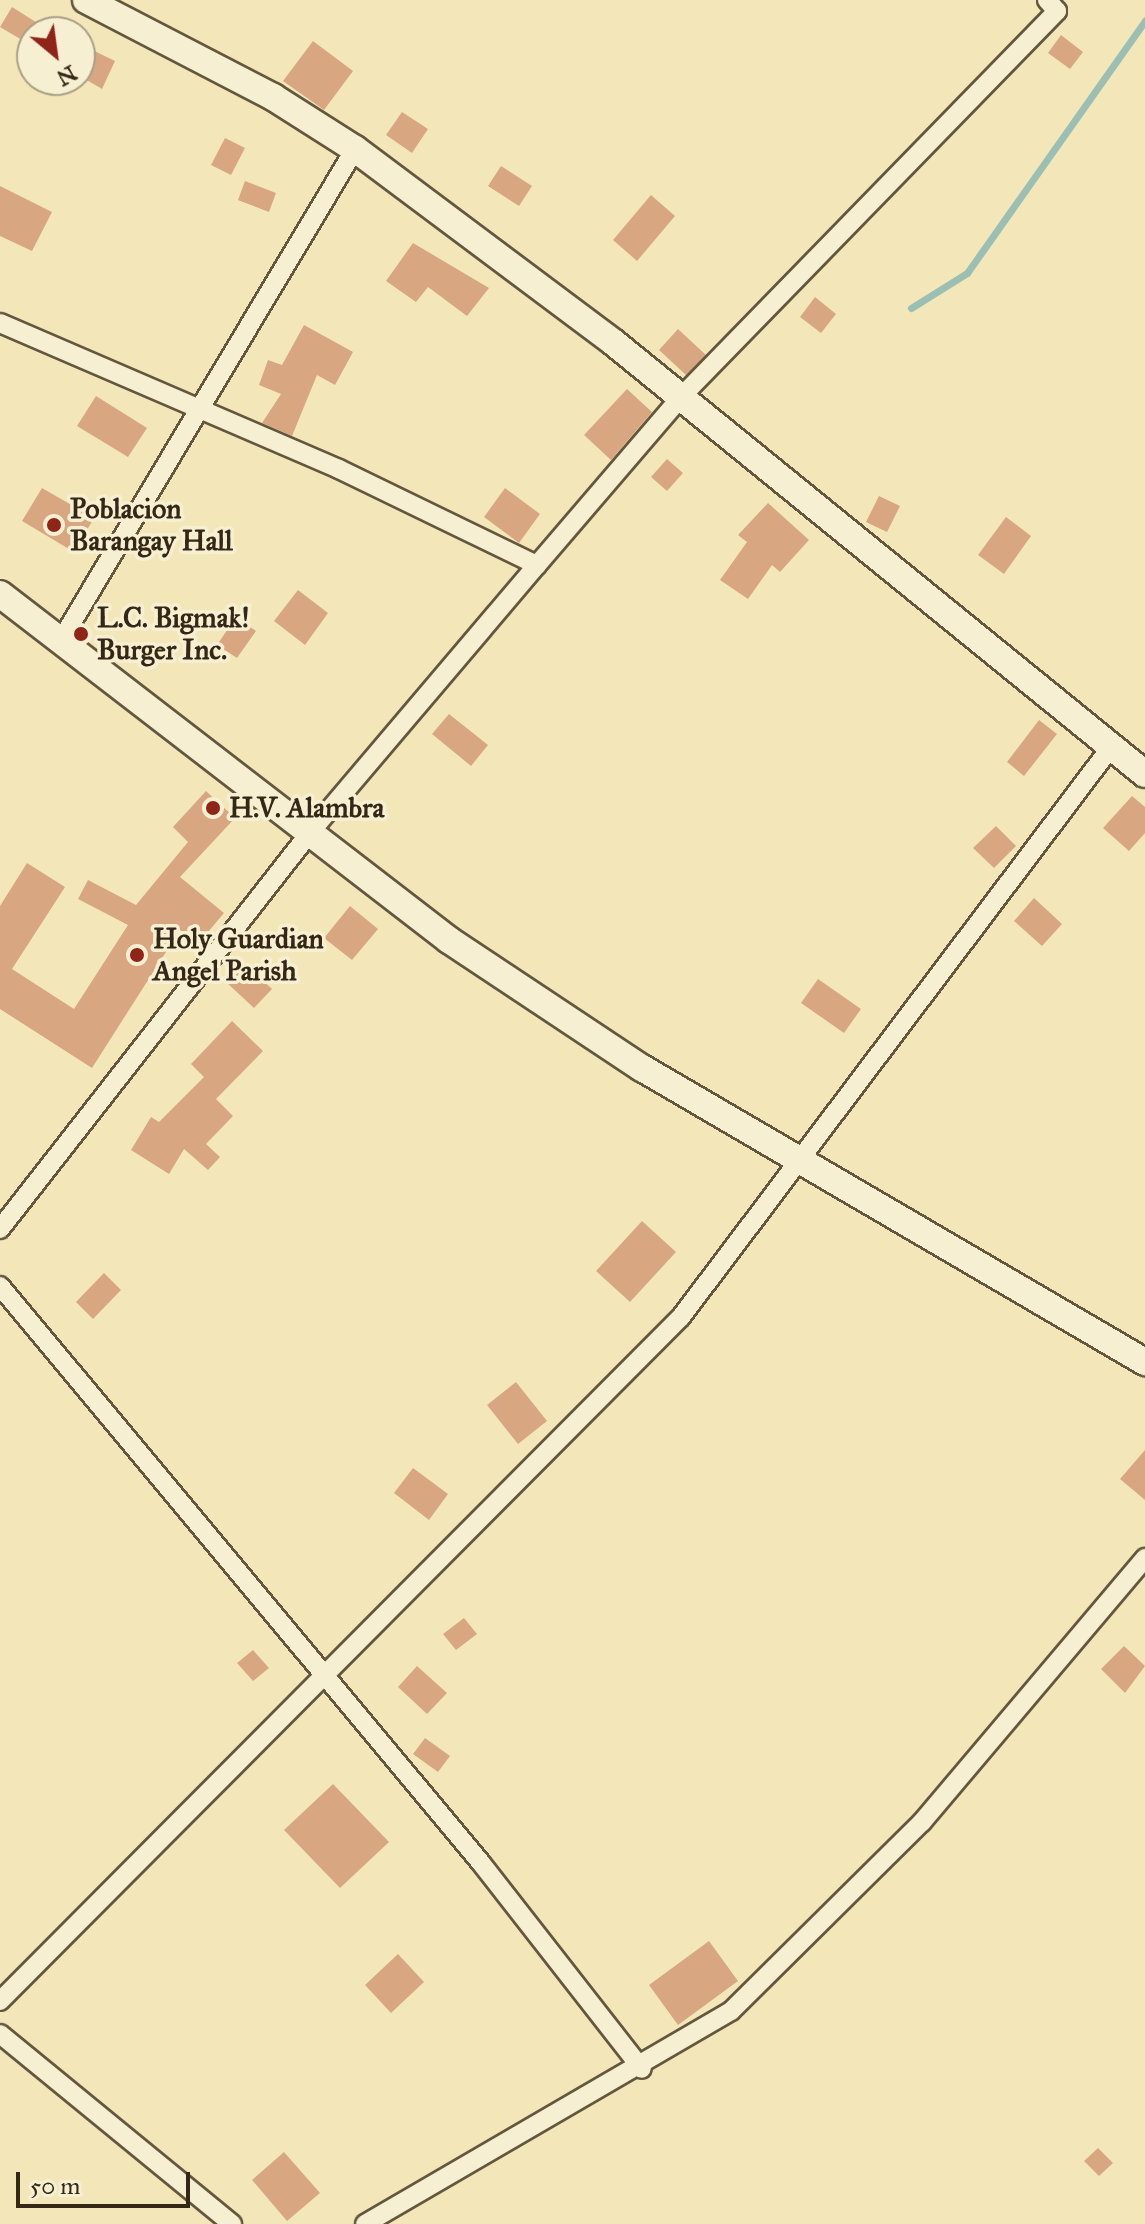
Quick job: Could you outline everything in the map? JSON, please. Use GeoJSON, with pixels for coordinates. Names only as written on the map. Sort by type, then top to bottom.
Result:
{"type":"FeatureCollection","features":[{"type":"Feature","properties":{"kind":"street"},"geometry":{"type":"LineString","coordinates":[[86,0],[355,149],[681,397],[1145,774]]}},
{"type":"Feature","properties":{"kind":"street"},"geometry":{"type":"LineString","coordinates":[[0,1229],[308,835],[681,397],[1057,4]]}},
{"type":"Feature","properties":{"kind":"street"},"geometry":{"type":"LineString","coordinates":[[60,642],[355,149]]}},
{"type":"Feature","properties":{"kind":"street"},"geometry":{"type":"LineString","coordinates":[[0,323],[197,411],[339,469],[537,565]]}},
{"type":"Feature","properties":{"kind":"street"},"geometry":{"type":"LineString","coordinates":[[0,594],[308,835],[449,940],[642,1068],[803,1156],[1145,1362]]}},
{"type":"Feature","properties":{"kind":"street"},"geometry":{"type":"LineString","coordinates":[[0,2001],[681,1317],[1111,747]]}},
{"type":"Feature","properties":{"kind":"street"},"geometry":{"type":"LineString","coordinates":[[0,1286],[326,1674],[642,2069]]}},
{"type":"Feature","properties":{"kind":"street"},"geometry":{"type":"LineString","coordinates":[[365,2224],[642,2069],[731,2011],[867,1879],[1145,1558]]}},
{"type":"Feature","properties":{"kind":"street"},"geometry":{"type":"LineString","coordinates":[[0,2034],[232,2224]]}},
{"type":"Feature","properties":{"kind":"building"},"geometry":{"type":"Polygon","coordinates":[[[12,7],[26,16],[16,16],[16,36],[0,27],[12,7]]]}},
{"type":"Feature","properties":{"kind":"building"},"geometry":{"type":"Polygon","coordinates":[[[1061,35],[1083,52],[1070,69],[1048,53],[1061,35]]]}},
{"type":"Feature","properties":{"kind":"building"},"geometry":{"type":"Polygon","coordinates":[[[313,41],[353,71],[324,110],[283,81],[313,41]]]}},
{"type":"Feature","properties":{"kind":"building"},"geometry":{"type":"Polygon","coordinates":[[[96,52],[115,61],[102,89],[96,85],[96,52]]]}},
{"type":"Feature","properties":{"kind":"building"},"geometry":{"type":"Polygon","coordinates":[[[402,112],[428,129],[412,153],[386,135],[402,112]]]}},
{"type":"Feature","properties":{"kind":"building"},"geometry":{"type":"Polygon","coordinates":[[[225,138],[245,148],[231,175],[211,165],[225,138]]]}},
{"type":"Feature","properties":{"kind":"building"},"geometry":{"type":"Polygon","coordinates":[[[501,166],[532,186],[519,206],[488,186],[501,166]]]}},
{"type":"Feature","properties":{"kind":"building"},"geometry":{"type":"Polygon","coordinates":[[[245,181],[276,193],[269,212],[238,200],[245,181]]]}},
{"type":"Feature","properties":{"kind":"building"},"geometry":{"type":"Polygon","coordinates":[[[0,186],[52,212],[32,251],[0,236],[0,186]]]}},
{"type":"Feature","properties":{"kind":"building"},"geometry":{"type":"Polygon","coordinates":[[[651,195],[675,216],[637,261],[613,240],[651,195]]]}},
{"type":"Feature","properties":{"kind":"building"},"geometry":{"type":"Polygon","coordinates":[[[413,243],[489,288],[467,316],[428,287],[416,302],[386,281],[413,243]]]}},
{"type":"Feature","properties":{"kind":"building"},"geometry":{"type":"Polygon","coordinates":[[[815,297],[836,314],[821,333],[800,317],[815,297]]]}},
{"type":"Feature","properties":{"kind":"building"},"geometry":{"type":"Polygon","coordinates":[[[304,325],[353,352],[335,385],[317,375],[292,436],[262,423],[281,394],[259,385],[268,360],[282,365],[304,325]]]}},
{"type":"Feature","properties":{"kind":"building"},"geometry":{"type":"Polygon","coordinates":[[[678,329],[706,355],[686,375],[659,350],[678,329]]]}},
{"type":"Feature","properties":{"kind":"building"},"geometry":{"type":"Polygon","coordinates":[[[627,389],[652,412],[611,460],[584,435],[627,389]]]}},
{"type":"Feature","properties":{"kind":"building"},"geometry":{"type":"Polygon","coordinates":[[[96,396],[147,428],[128,457],[77,426],[96,396]]]}},
{"type":"Feature","properties":{"kind":"building"},"geometry":{"type":"Polygon","coordinates":[[[667,459],[683,473],[667,491],[651,477],[667,459]]]}},
{"type":"Feature","properties":{"kind":"building"},"geometry":{"type":"Polygon","coordinates":[[[42,488],[94,518],[74,552],[22,521],[42,488]]]}},
{"type":"Feature","properties":{"kind":"building"},"geometry":{"type":"Polygon","coordinates":[[[505,488],[540,514],[519,543],[484,517],[505,488]]]}},
{"type":"Feature","properties":{"kind":"building"},"geometry":{"type":"Polygon","coordinates":[[[879,496],[900,506],[887,532],[866,522],[879,496]]]}},
{"type":"Feature","properties":{"kind":"building"},"geometry":{"type":"Polygon","coordinates":[[[768,503],[809,540],[780,572],[772,565],[748,599],[720,580],[747,542],[738,535],[768,503]]]}},
{"type":"Feature","properties":{"kind":"building"},"geometry":{"type":"Polygon","coordinates":[[[1006,517],[1031,536],[1004,574],[978,555],[1006,517]]]}},
{"type":"Feature","properties":{"kind":"building"},"geometry":{"type":"Polygon","coordinates":[[[298,590],[328,613],[305,645],[274,621],[298,590]]]}},
{"type":"Feature","properties":{"kind":"building"},"geometry":{"type":"Polygon","coordinates":[[[236,617],[256,631],[237,658],[217,645],[236,617]]]}},
{"type":"Feature","properties":{"kind":"building"},"geometry":{"type":"Polygon","coordinates":[[[449,714],[488,745],[471,766],[432,734],[449,714]]]}},
{"type":"Feature","properties":{"kind":"building"},"geometry":{"type":"Polygon","coordinates":[[[1039,720],[1057,734],[1024,776],[1007,762],[1039,720]]]}},
{"type":"Feature","properties":{"kind":"building","name":"Holy Guardian Angel Parish"},"geometry":{"type":"Polygon","coordinates":[[[206,791],[235,818],[180,877],[224,913],[198,944],[180,930],[92,1068],[0,1009],[0,906],[27,863],[65,887],[12,969],[74,1009],[128,925],[78,899],[88,880],[136,905],[188,842],[173,827],[206,791]]]}},
{"type":"Feature","properties":{"kind":"building"},"geometry":{"type":"Polygon","coordinates":[[[1132,796],[1145,807],[1145,833],[1129,851],[1103,828],[1132,796]]]}},
{"type":"Feature","properties":{"kind":"building"},"geometry":{"type":"Polygon","coordinates":[[[996,826],[1016,846],[994,868],[973,848],[996,826]]]}},
{"type":"Feature","properties":{"kind":"building"},"geometry":{"type":"Polygon","coordinates":[[[1034,898],[1062,924],[1042,946],[1014,921],[1034,898]]]}},
{"type":"Feature","properties":{"kind":"building"},"geometry":{"type":"Polygon","coordinates":[[[350,906],[378,929],[352,960],[324,938],[350,906]]]}},
{"type":"Feature","properties":{"kind":"building"},"geometry":{"type":"Polygon","coordinates":[[[244,963],[272,989],[254,1008],[226,982],[244,963]]]}},
{"type":"Feature","properties":{"kind":"building"},"geometry":{"type":"Polygon","coordinates":[[[818,979],[861,1009],[844,1033],[801,1003],[818,979]]]}},
{"type":"Feature","properties":{"kind":"building"},"geometry":{"type":"Polygon","coordinates":[[[232,1021],[263,1051],[216,1099],[233,1116],[206,1144],[220,1157],[208,1170],[184,1149],[169,1174],[131,1150],[151,1117],[159,1122],[204,1077],[191,1064],[232,1021]]]}},
{"type":"Feature","properties":{"kind":"building"},"geometry":{"type":"Polygon","coordinates":[[[642,1221],[676,1252],[630,1302],[596,1271],[642,1221]]]}},
{"type":"Feature","properties":{"kind":"building"},"geometry":{"type":"Polygon","coordinates":[[[104,1273],[121,1290],[93,1319],[76,1302],[104,1273]]]}},
{"type":"Feature","properties":{"kind":"building"},"geometry":{"type":"Polygon","coordinates":[[[516,1382],[547,1421],[518,1444],[487,1405],[516,1382]]]}},
{"type":"Feature","properties":{"kind":"building"},"geometry":{"type":"Polygon","coordinates":[[[1145,1450],[1145,1500],[1120,1479],[1145,1450]]]}},
{"type":"Feature","properties":{"kind":"building"},"geometry":{"type":"Polygon","coordinates":[[[413,1468],[448,1494],[429,1520],[394,1493],[413,1468]]]}},
{"type":"Feature","properties":{"kind":"building"},"geometry":{"type":"Polygon","coordinates":[[[464,1618],[477,1634],[456,1650],[443,1634],[464,1618]]]}},
{"type":"Feature","properties":{"kind":"building"},"geometry":{"type":"Polygon","coordinates":[[[1124,1646],[1145,1666],[1125,1693],[1101,1669],[1124,1646]]]}},
{"type":"Feature","properties":{"kind":"building"},"geometry":{"type":"Polygon","coordinates":[[[253,1650],[269,1668],[253,1681],[237,1663],[253,1650]]]}},
{"type":"Feature","properties":{"kind":"building"},"geometry":{"type":"Polygon","coordinates":[[[417,1666],[447,1693],[427,1714],[398,1687],[417,1666]]]}},
{"type":"Feature","properties":{"kind":"building"},"geometry":{"type":"Polygon","coordinates":[[[425,1738],[450,1756],[438,1772],[413,1754],[425,1738]]]}},
{"type":"Feature","properties":{"kind":"building"},"geometry":{"type":"Polygon","coordinates":[[[333,1784],[389,1842],[340,1888],[284,1830],[333,1784]]]}},
{"type":"Feature","properties":{"kind":"building"},"geometry":{"type":"Polygon","coordinates":[[[709,1941],[738,1981],[678,2025],[649,1985],[709,1941]]]}},
{"type":"Feature","properties":{"kind":"building"},"geometry":{"type":"Polygon","coordinates":[[[398,1954],[424,1982],[391,2013],[365,1985],[398,1954]]]}},
{"type":"Feature","properties":{"kind":"building"},"geometry":{"type":"Polygon","coordinates":[[[1098,2148],[1113,2163],[1099,2176],[1084,2161],[1098,2148]]]}},
{"type":"Feature","properties":{"kind":"building"},"geometry":{"type":"Polygon","coordinates":[[[284,2152],[320,2193],[287,2221],[252,2180],[284,2152]]]}},
{"type":"Feature","properties":{"kind":"waterway"},"geometry":{"type":"LineString","coordinates":[[911,308],[967,273],[1145,21]]}},
{"type":"Feature","properties":{"kind":"place","name":"Poblacion Barangay Hall"},"geometry":{"type":"Point","coordinates":[54,525]}},
{"type":"Feature","properties":{"kind":"place","name":"L.C. Bigmak! Burger Inc."},"geometry":{"type":"Point","coordinates":[81,634]}},
{"type":"Feature","properties":{"kind":"place","name":"H.V. Alambra"},"geometry":{"type":"Point","coordinates":[213,808]}},
{"type":"Feature","properties":{"kind":"place","name":"Holy Guardian Angel Parish"},"geometry":{"type":"Point","coordinates":[137,955]}}]}
